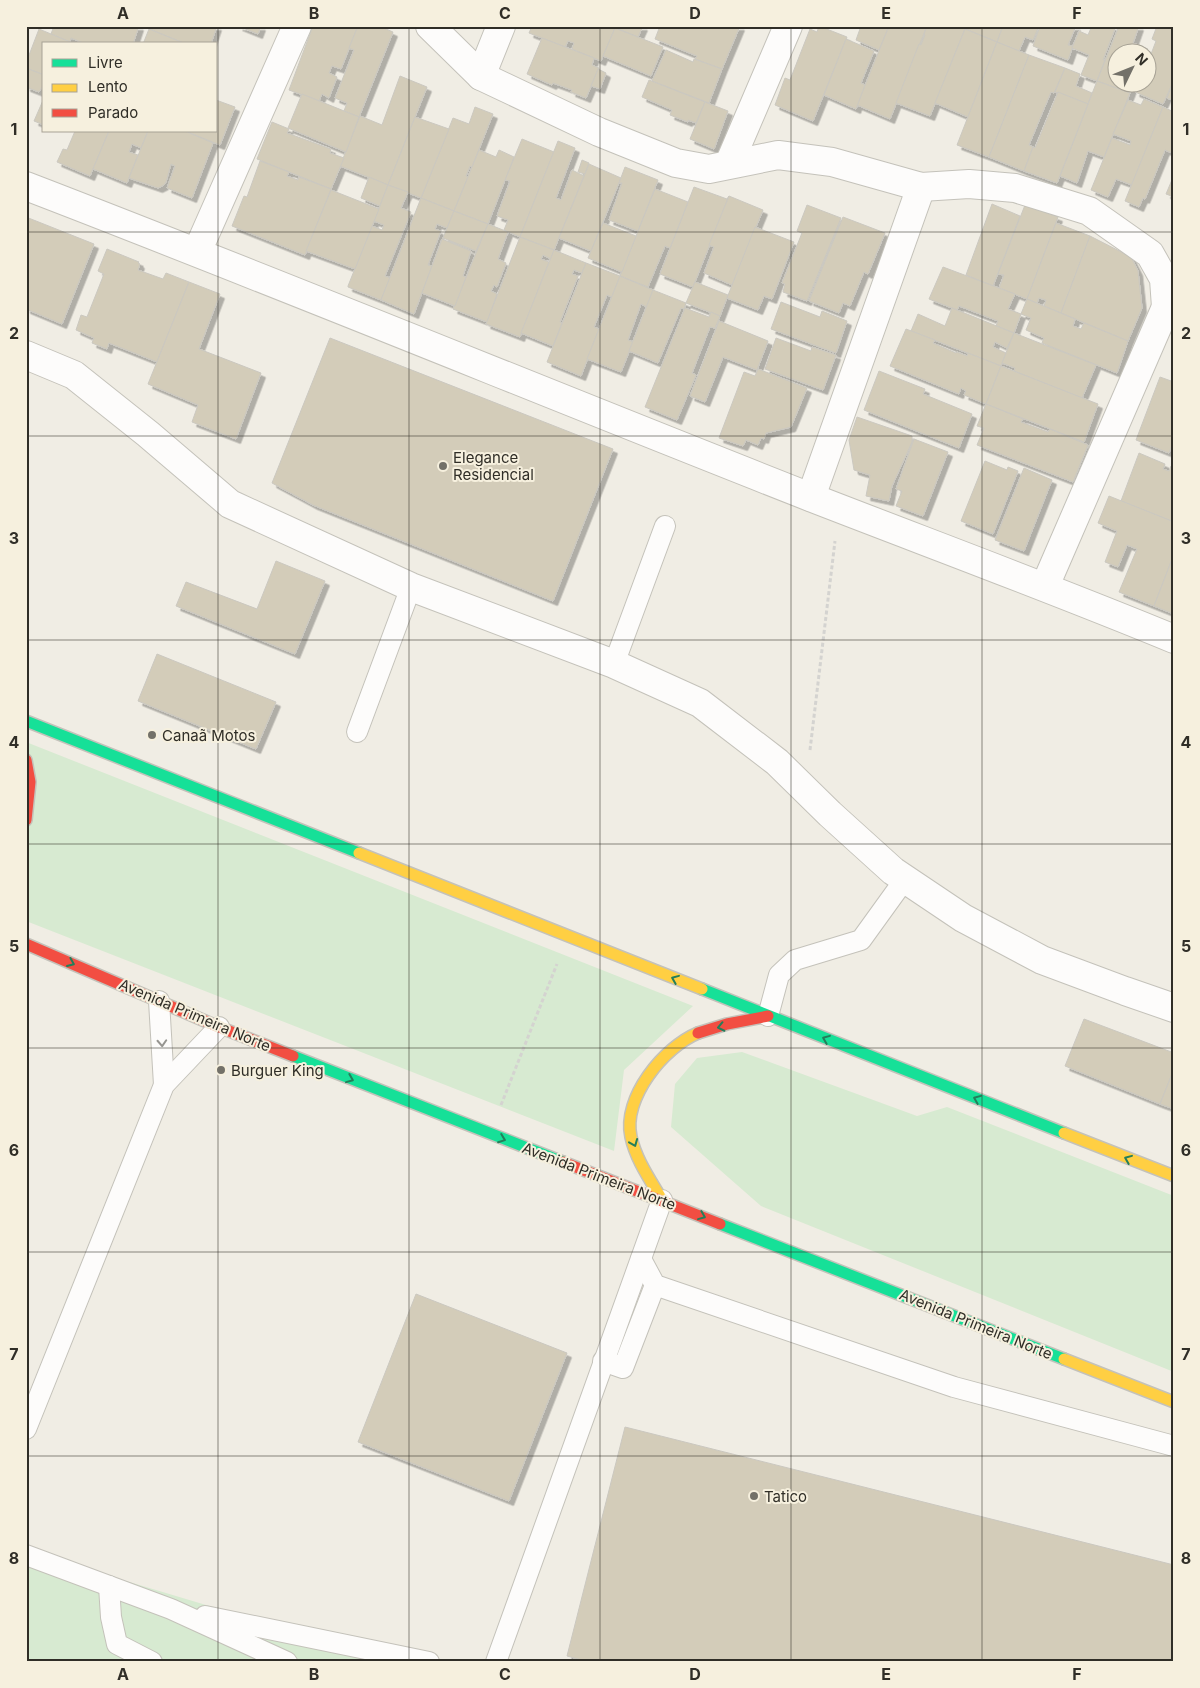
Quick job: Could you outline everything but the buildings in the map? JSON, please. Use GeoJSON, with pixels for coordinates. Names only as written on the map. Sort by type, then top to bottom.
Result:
{"type":"FeatureCollection","features":[{"type":"Feature","properties":{"kind":"main road"},"geometry":{"type":"LineString","coordinates":[[26,721],[1174,1176]]}},
{"type":"Feature","properties":{"kind":"main road"},"geometry":{"type":"LineString","coordinates":[[26,760],[31,774],[30,803],[26,820]]}},
{"type":"Feature","properties":{"kind":"main road","name":"Avenida Primeira Norte"},"geometry":{"type":"LineString","coordinates":[[26,944],[219,1027],[1174,1402]]}},
{"type":"Feature","properties":{"kind":"main road"},"geometry":{"type":"LineString","coordinates":[[662,1200],[638,1155],[629,1132],[633,1103],[644,1082],[663,1057],[688,1038],[713,1028],[768,1016]]}},
{"type":"Feature","properties":{"kind":"street"},"geometry":{"type":"LineString","coordinates":[[197,252],[297,26]]}},
{"type":"Feature","properties":{"kind":"street"},"geometry":{"type":"LineString","coordinates":[[430,26],[481,76],[600,132],[676,163],[709,169],[778,156],[832,162],[921,187],[970,184],[1015,188],[1089,211],[1150,254],[1164,279],[1170,309],[1045,586]]}},
{"type":"Feature","properties":{"kind":"street"},"geometry":{"type":"LineString","coordinates":[[481,76],[501,26]]}},
{"type":"Feature","properties":{"kind":"street"},"geometry":{"type":"LineString","coordinates":[[729,164],[788,26]]}},
{"type":"Feature","properties":{"kind":"street"},"geometry":{"type":"LineString","coordinates":[[26,186],[197,252],[811,497],[1045,586],[1174,638]]}},
{"type":"Feature","properties":{"kind":"street"},"geometry":{"type":"LineString","coordinates":[[811,497],[921,187]]}},
{"type":"Feature","properties":{"kind":"street"},"geometry":{"type":"LineString","coordinates":[[26,355],[74,375],[148,434],[230,504],[411,587],[614,664],[700,703],[778,762],[805,790],[893,871],[963,918],[1042,960],[1125,992],[1174,1008]]}},
{"type":"Feature","properties":{"kind":"lane"},"geometry":{"type":"LineString","coordinates":[[614,664],[665,526]]}},
{"type":"Feature","properties":{"kind":"lane"},"geometry":{"type":"LineString","coordinates":[[357,732],[411,587]]}},
{"type":"Feature","properties":{"kind":"lane"},"geometry":{"type":"LineString","coordinates":[[768,1016],[779,975],[795,960],[861,940],[905,879]]}},
{"type":"Feature","properties":{"kind":"lane"},"geometry":{"type":"LineString","coordinates":[[159,1000],[164,1085]]}},
{"type":"Feature","properties":{"kind":"lane"},"geometry":{"type":"LineString","coordinates":[[26,1429],[164,1085],[219,1027]]}},
{"type":"Feature","properties":{"kind":"lane"},"geometry":{"type":"LineString","coordinates":[[496,1662],[662,1200]]}},
{"type":"Feature","properties":{"kind":"lane"},"geometry":{"type":"LineString","coordinates":[[641,1259],[655,1285],[954,1387],[1174,1446]]}},
{"type":"Feature","properties":{"kind":"lane"},"geometry":{"type":"LineString","coordinates":[[603,1361],[623,1368],[655,1285]]}},
{"type":"Feature","properties":{"kind":"lane"},"geometry":{"type":"LineString","coordinates":[[26,1554],[172,1609],[287,1662]]}},
{"type":"Feature","properties":{"kind":"lane"},"geometry":{"type":"LineString","coordinates":[[110,1586],[111,1617],[117,1644],[152,1662]]}},
{"type":"Feature","properties":{"kind":"lane"},"geometry":{"type":"LineString","coordinates":[[172,1609],[429,1662]]}},
{"type":"Feature","properties":{"kind":"path"},"geometry":{"type":"LineString","coordinates":[[805,790],[839,508]]}},
{"type":"Feature","properties":{"kind":"path"},"geometry":{"type":"LineString","coordinates":[[490,1134],[553,972],[569,936]]}},
{"type":"Feature","properties":{"kind":"green space"},"geometry":{"type":"Polygon","coordinates":[[[26,742],[693,1006],[624,1070],[614,1151],[26,921],[26,742]]]}},
{"type":"Feature","properties":{"kind":"green space"},"geometry":{"type":"Polygon","coordinates":[[[742,1052],[917,1116],[947,1107],[1174,1196],[1174,1372],[761,1206],[671,1127],[675,1084],[697,1058],[742,1052]]]}},
{"type":"Feature","properties":{"kind":"green space"},"geometry":{"type":"Polygon","coordinates":[[[26,1551],[396,1662],[26,1662],[26,1551]]]}},
{"type":"Feature","properties":{"kind":"traffic: fast"},"geometry":{"type":"LineString","coordinates":[[26,721],[359,853]]}},
{"type":"Feature","properties":{"kind":"traffic: fast"},"geometry":{"type":"LineString","coordinates":[[702,989],[1064,1133]]}},
{"type":"Feature","properties":{"kind":"traffic: fast"},"geometry":{"type":"LineString","coordinates":[[293,1056],[563,1162]]}},
{"type":"Feature","properties":{"kind":"traffic: fast"},"geometry":{"type":"LineString","coordinates":[[720,1224],[1064,1359]]}},
{"type":"Feature","properties":{"kind":"traffic: slow"},"geometry":{"type":"LineString","coordinates":[[359,853],[702,989]]}},
{"type":"Feature","properties":{"kind":"traffic: slow"},"geometry":{"type":"LineString","coordinates":[[662,1200],[644,1170],[633,1146],[630,1122],[633,1106],[639,1091],[659,1062],[685,1040],[698,1033]]}},
{"type":"Feature","properties":{"kind":"traffic: slow"},"geometry":{"type":"LineString","coordinates":[[1064,1133],[1174,1176]]}},
{"type":"Feature","properties":{"kind":"traffic: slow"},"geometry":{"type":"LineString","coordinates":[[1064,1359],[1174,1402]]}},
{"type":"Feature","properties":{"kind":"traffic: jam"},"geometry":{"type":"LineString","coordinates":[[26,760],[30,782],[26,820]]}},
{"type":"Feature","properties":{"kind":"traffic: jam"},"geometry":{"type":"LineString","coordinates":[[26,944],[219,1027],[293,1056]]}},
{"type":"Feature","properties":{"kind":"traffic: jam"},"geometry":{"type":"LineString","coordinates":[[698,1033],[727,1024],[768,1016]]}},
{"type":"Feature","properties":{"kind":"traffic: jam"},"geometry":{"type":"LineString","coordinates":[[563,1162],[720,1224]]}},
{"type":"Feature","properties":{"kind":"place","name":"Elegance Residencial"},"geometry":{"type":"Point","coordinates":[443,466]}},
{"type":"Feature","properties":{"kind":"place","name":"Canaã Motos"},"geometry":{"type":"Point","coordinates":[152,735]}},
{"type":"Feature","properties":{"kind":"place","name":"Burguer King"},"geometry":{"type":"Point","coordinates":[221,1070]}},
{"type":"Feature","properties":{"kind":"place","name":"Tatico"},"geometry":{"type":"Point","coordinates":[754,1496]}}]}
